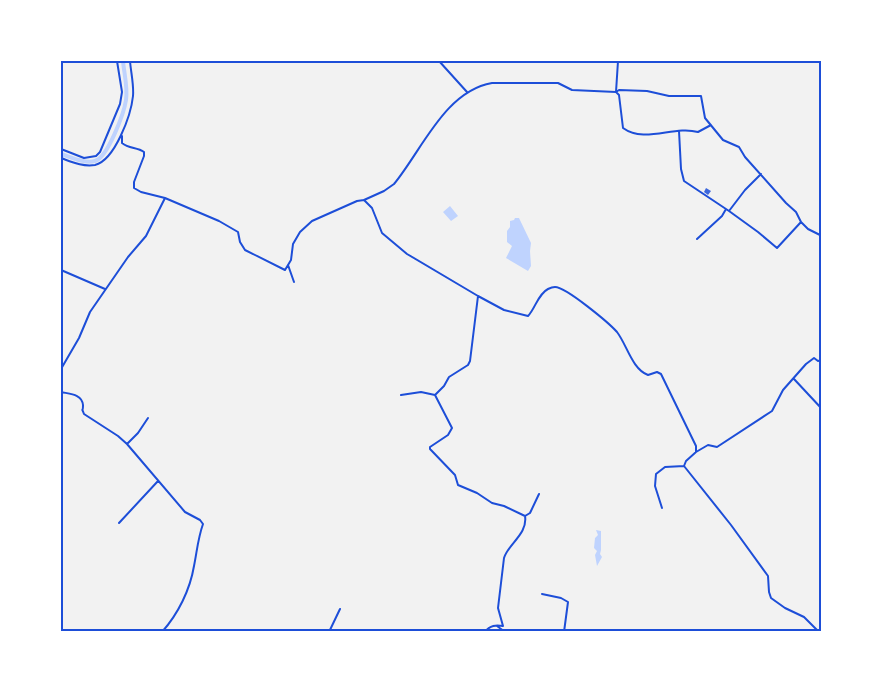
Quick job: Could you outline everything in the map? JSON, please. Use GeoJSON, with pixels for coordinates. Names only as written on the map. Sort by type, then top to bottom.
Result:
{"type":"FeatureCollection","features":[{"type":"Feature","properties":{"kind":"street"},"geometry":{"type":"LineString","coordinates":[[61,149],[84,158],[96,156],[100,152],[120,104],[122,92],[116,61]]}},
{"type":"Feature","properties":{"kind":"street"},"geometry":{"type":"LineString","coordinates":[[61,158],[79,165],[93,165],[106,158],[122,134],[133,98],[130,61]]}},
{"type":"Feature","properties":{"kind":"street"},"geometry":{"type":"LineString","coordinates":[[439,61],[467,92]]}},
{"type":"Feature","properties":{"kind":"street"},"geometry":{"type":"LineString","coordinates":[[618,61],[616,92],[619,95],[623,128],[650,135],[689,130],[698,132],[711,125]]}},
{"type":"Feature","properties":{"kind":"street"},"geometry":{"type":"LineString","coordinates":[[122,134],[122,143],[126,147],[144,152],[134,182],[134,188],[141,192],[166,198],[219,221],[238,232],[240,242],[245,250],[285,270],[291,260],[293,244],[300,232],[312,221],[384,191],[394,184],[438,121],[467,92],[484,84],[558,83],[572,90],[647,91],[663,95],[701,96],[705,118],[723,140],[739,147],[745,157],[786,204],[796,212],[801,222],[808,229],[822,236]]}},
{"type":"Feature","properties":{"kind":"street"},"geometry":{"type":"LineString","coordinates":[[679,131],[681,169],[684,181],[729,211],[777,248],[801,222]]}},
{"type":"Feature","properties":{"kind":"street"},"geometry":{"type":"LineString","coordinates":[[729,211],[745,190],[761,174]]}},
{"type":"Feature","properties":{"kind":"street"},"geometry":{"type":"LineString","coordinates":[[61,369],[79,338],[90,312],[128,257],[146,236],[166,198]]}},
{"type":"Feature","properties":{"kind":"street"},"geometry":{"type":"LineString","coordinates":[[364,200],[372,208],[382,233],[406,254],[504,310],[528,316],[543,293],[547,289],[555,287],[562,289],[591,309],[617,333],[640,370],[648,375],[657,372],[661,374],[696,446],[696,452]]}},
{"type":"Feature","properties":{"kind":"street"},"geometry":{"type":"LineString","coordinates":[[697,239],[722,216],[726,209]]}},
{"type":"Feature","properties":{"kind":"street"},"geometry":{"type":"LineString","coordinates":[[288,265],[294,282]]}},
{"type":"Feature","properties":{"kind":"street"},"geometry":{"type":"LineString","coordinates":[[61,270],[105,289]]}},
{"type":"Feature","properties":{"kind":"street"},"geometry":{"type":"LineString","coordinates":[[435,395],[450,377],[468,365],[470,361],[478,296]]}},
{"type":"Feature","properties":{"kind":"street"},"geometry":{"type":"LineString","coordinates":[[684,466],[686,461],[696,452],[708,445],[717,446],[770,413],[783,390],[811,359],[822,360]]}},
{"type":"Feature","properties":{"kind":"street"},"geometry":{"type":"LineString","coordinates":[[794,379],[822,409]]}},
{"type":"Feature","properties":{"kind":"street"},"geometry":{"type":"LineString","coordinates":[[61,392],[74,394],[79,398],[83,402],[82,410],[84,414],[127,444],[185,512],[200,520],[203,524],[198,540],[194,567],[186,593],[176,616],[164,631]]}},
{"type":"Feature","properties":{"kind":"street"},"geometry":{"type":"LineString","coordinates":[[401,395],[421,392],[435,395]]}},
{"type":"Feature","properties":{"kind":"street"},"geometry":{"type":"LineString","coordinates":[[435,395],[452,428],[448,435],[430,447],[430,449],[455,475],[458,485],[525,516]]}},
{"type":"Feature","properties":{"kind":"street"},"geometry":{"type":"LineString","coordinates":[[127,444],[138,433],[148,418]]}},
{"type":"Feature","properties":{"kind":"street"},"geometry":{"type":"LineString","coordinates":[[662,508],[655,486],[656,474],[665,467],[684,466]]}},
{"type":"Feature","properties":{"kind":"street"},"geometry":{"type":"LineString","coordinates":[[684,466],[732,525],[768,576],[771,598],[784,608],[804,617],[819,632]]}},
{"type":"Feature","properties":{"kind":"street"},"geometry":{"type":"LineString","coordinates":[[119,523],[158,481]]}},
{"type":"Feature","properties":{"kind":"street"},"geometry":{"type":"LineString","coordinates":[[525,516],[530,513],[539,494]]}},
{"type":"Feature","properties":{"kind":"street"},"geometry":{"type":"LineString","coordinates":[[505,632],[498,608],[504,558],[505,553],[515,544],[526,521],[525,516]]}},
{"type":"Feature","properties":{"kind":"street"},"geometry":{"type":"LineString","coordinates":[[542,594],[561,598],[568,602],[564,632]]}},
{"type":"Feature","properties":{"kind":"street"},"geometry":{"type":"LineString","coordinates":[[329,632],[340,609]]}},
{"type":"Feature","properties":{"kind":"street"},"geometry":{"type":"LineString","coordinates":[[485,632],[488,628],[495,625],[503,626]]}},
{"type":"Feature","properties":{"kind":"street"},"geometry":{"type":"LineString","coordinates":[[495,625],[505,632]]}},
{"type":"Feature","properties":{"kind":"water"},"geometry":{"type":"Polygon","coordinates":[[[450,206],[458,216],[451,221],[443,212],[450,206]]]}},
{"type":"Feature","properties":{"kind":"water"},"geometry":{"type":"Polygon","coordinates":[[[519,218],[531,243],[531,266],[528,271],[506,258],[512,246],[507,242],[507,231],[510,227],[510,221],[519,218]]]}},
{"type":"Feature","properties":{"kind":"water"},"geometry":{"type":"Polygon","coordinates":[[[596,530],[601,531],[600,554],[602,557],[597,566],[595,555],[597,551],[594,548],[595,538],[598,535],[596,530]]]}},
{"type":"Feature","properties":{"kind":"building"},"geometry":{"type":"Polygon","coordinates":[[[706,188],[711,191],[708,195],[704,192],[706,188]]]}},
{"type":"Feature","properties":{"kind":"waterway"},"geometry":{"type":"LineString","coordinates":[[61,154],[91,162],[100,158],[105,152],[119,124],[126,100],[123,61]]}}]}
